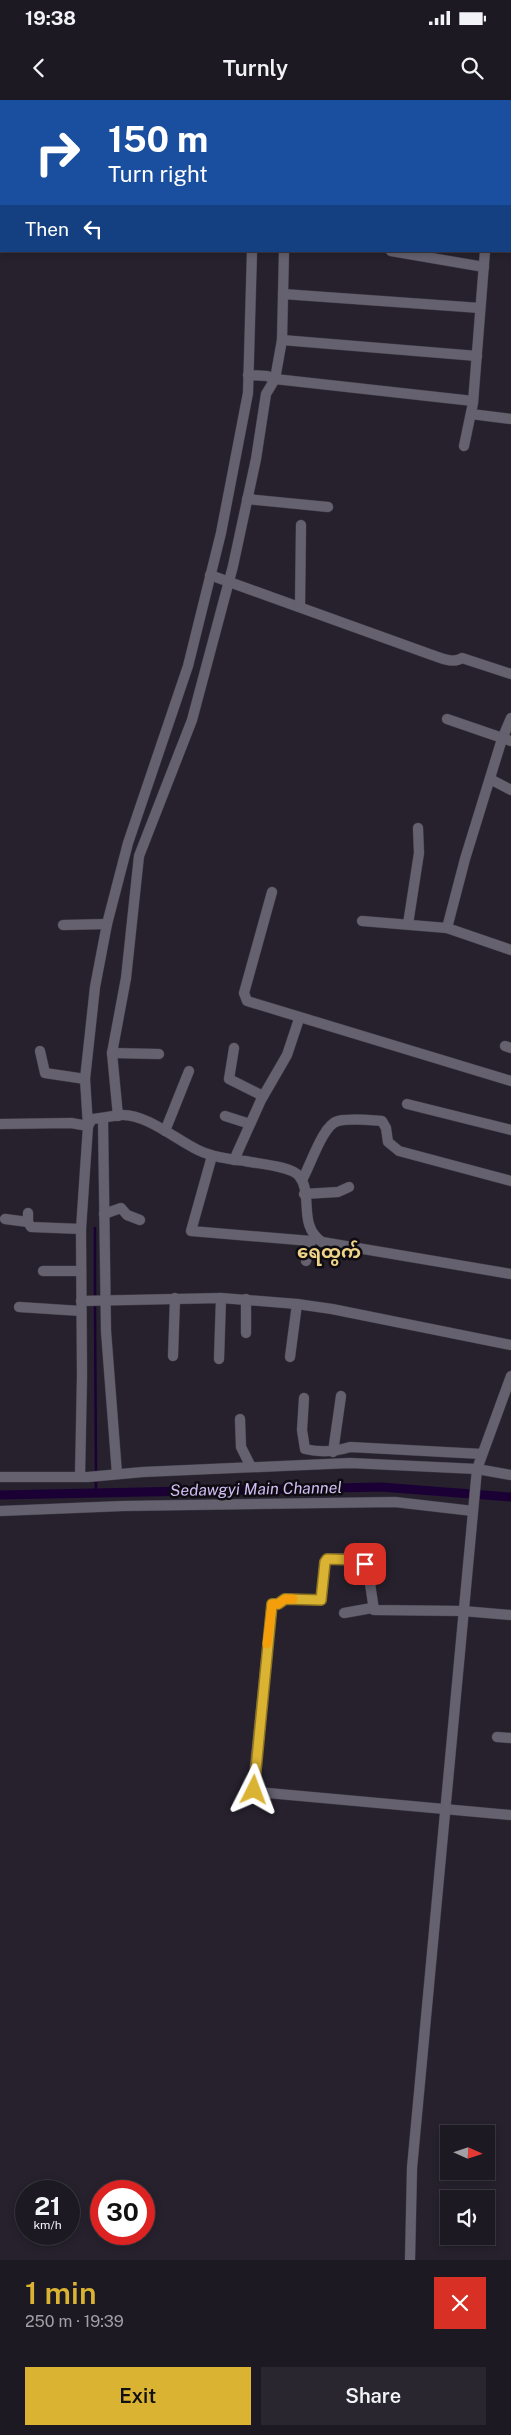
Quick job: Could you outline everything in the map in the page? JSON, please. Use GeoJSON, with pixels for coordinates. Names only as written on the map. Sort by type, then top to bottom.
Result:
{"type":"FeatureCollection","features":[{"type":"Feature","properties":{"kind":"street"},"geometry":{"type":"LineString","coordinates":[[117,1474],[103,1300],[104,1214],[96,1120],[85,1079],[95,987],[107,924],[128,844],[188,666],[210,575],[251,375],[252,252]]}},
{"type":"Feature","properties":{"kind":"street"},"geometry":{"type":"LineString","coordinates":[[118,1116],[112,1053],[126,978],[139,856],[192,720],[229,581],[247,499],[266,394],[282,340],[284,252]]}},
{"type":"Feature","properties":{"kind":"street"},"geometry":{"type":"LineString","coordinates":[[397,252],[484,267]]}},
{"type":"Feature","properties":{"kind":"street"},"geometry":{"type":"LineString","coordinates":[[464,446],[471,414],[485,252]]}},
{"type":"Feature","properties":{"kind":"street"},"geometry":{"type":"LineString","coordinates":[[283,294],[480,308]]}},
{"type":"Feature","properties":{"kind":"street"},"geometry":{"type":"LineString","coordinates":[[282,340],[477,356]]}},
{"type":"Feature","properties":{"kind":"street"},"geometry":{"type":"LineString","coordinates":[[251,375],[472,401]]}},
{"type":"Feature","properties":{"kind":"street"},"geometry":{"type":"LineString","coordinates":[[471,414],[511,419]]}},
{"type":"Feature","properties":{"kind":"street"},"geometry":{"type":"LineString","coordinates":[[247,499],[328,507]]}},
{"type":"Feature","properties":{"kind":"street"},"geometry":{"type":"LineString","coordinates":[[300,607],[301,525]]}},
{"type":"Feature","properties":{"kind":"street"},"geometry":{"type":"LineString","coordinates":[[210,575],[432,656],[458,661],[462,658],[511,674]]}},
{"type":"Feature","properties":{"kind":"street"},"geometry":{"type":"LineString","coordinates":[[447,928],[464,859],[490,779],[507,740],[511,718]]}},
{"type":"Feature","properties":{"kind":"street"},"geometry":{"type":"LineString","coordinates":[[447,719],[507,740]]}},
{"type":"Feature","properties":{"kind":"street"},"geometry":{"type":"LineString","coordinates":[[162,744],[178,754]]}},
{"type":"Feature","properties":{"kind":"street"},"geometry":{"type":"LineString","coordinates":[[490,779],[511,790]]}},
{"type":"Feature","properties":{"kind":"street"},"geometry":{"type":"LineString","coordinates":[[408,924],[419,853],[418,828]]}},
{"type":"Feature","properties":{"kind":"street"},"geometry":{"type":"LineString","coordinates":[[272,892],[244,997],[247,1002],[511,1081]]}},
{"type":"Feature","properties":{"kind":"street"},"geometry":{"type":"LineString","coordinates":[[362,921],[447,928],[511,950]]}},
{"type":"Feature","properties":{"kind":"street"},"geometry":{"type":"LineString","coordinates":[[63,925],[107,924]]}},
{"type":"Feature","properties":{"kind":"street"},"geometry":{"type":"LineString","coordinates":[[234,1160],[263,1096],[287,1055],[299,1019]]}},
{"type":"Feature","properties":{"kind":"street"},"geometry":{"type":"LineString","coordinates":[[234,1048],[229,1079],[263,1096]]}},
{"type":"Feature","properties":{"kind":"street"},"geometry":{"type":"LineString","coordinates":[[40,1051],[45,1073],[85,1079]]}},
{"type":"Feature","properties":{"kind":"street"},"geometry":{"type":"LineString","coordinates":[[112,1053],[159,1054]]}},
{"type":"Feature","properties":{"kind":"street"},"geometry":{"type":"LineString","coordinates":[[165,1131],[188,1071]]}},
{"type":"Feature","properties":{"kind":"street"},"geometry":{"type":"LineString","coordinates":[[407,1104],[511,1130]]}},
{"type":"Feature","properties":{"kind":"street"},"geometry":{"type":"LineString","coordinates":[[0,1124],[71,1123],[118,1116],[134,1118],[165,1131],[212,1156],[289,1170],[304,1178]]}},
{"type":"Feature","properties":{"kind":"street"},"geometry":{"type":"LineString","coordinates":[[224,1116],[250,1124]]}},
{"type":"Feature","properties":{"kind":"street"},"geometry":{"type":"LineString","coordinates":[[84,1477],[81,1228],[96,1120]]}},
{"type":"Feature","properties":{"kind":"street"},"geometry":{"type":"LineString","coordinates":[[306,1261],[313,1239],[304,1194],[304,1178],[321,1137],[336,1121],[376,1121],[385,1123],[388,1142],[399,1151],[511,1181]]}},
{"type":"Feature","properties":{"kind":"street"},"geometry":{"type":"LineString","coordinates":[[212,1156],[191,1231],[313,1239],[511,1274]]}},
{"type":"Feature","properties":{"kind":"street"},"geometry":{"type":"LineString","coordinates":[[304,1178],[319,1166]]}},
{"type":"Feature","properties":{"kind":"street"},"geometry":{"type":"LineString","coordinates":[[304,1194],[338,1192],[349,1187]]}},
{"type":"Feature","properties":{"kind":"street"},"geometry":{"type":"LineString","coordinates":[[104,1214],[121,1208],[127,1215],[140,1220]]}},
{"type":"Feature","properties":{"kind":"street"},"geometry":{"type":"LineString","coordinates":[[5,1219],[28,1218],[31,1227],[81,1228]]}},
{"type":"Feature","properties":{"kind":"street"},"geometry":{"type":"LineString","coordinates":[[43,1271],[81,1272]]}},
{"type":"Feature","properties":{"kind":"street"},"geometry":{"type":"LineString","coordinates":[[173,1356],[176,1298]]}},
{"type":"Feature","properties":{"kind":"street"},"geometry":{"type":"LineString","coordinates":[[219,1359],[221,1298]]}},
{"type":"Feature","properties":{"kind":"street"},"geometry":{"type":"LineString","coordinates":[[19,1307],[82,1304],[103,1300],[246,1299],[297,1304],[369,1316],[511,1345]]}},
{"type":"Feature","properties":{"kind":"street"},"geometry":{"type":"LineString","coordinates":[[246,1299],[246,1333]]}},
{"type":"Feature","properties":{"kind":"street"},"geometry":{"type":"LineString","coordinates":[[290,1357],[297,1304]]}},
{"type":"Feature","properties":{"kind":"street"},"geometry":{"type":"LineString","coordinates":[[410,2260],[412,2168],[476,1474],[482,1454],[506,1403],[511,1376]]}},
{"type":"Feature","properties":{"kind":"street"},"geometry":{"type":"LineString","coordinates":[[334,1452],[341,1396]]}},
{"type":"Feature","properties":{"kind":"street"},"geometry":{"type":"LineString","coordinates":[[304,1398],[302,1430],[305,1449],[318,1452],[334,1452],[350,1447],[482,1454]]}},
{"type":"Feature","properties":{"kind":"street"},"geometry":{"type":"LineString","coordinates":[[240,1419],[241,1447],[251,1467]]}},
{"type":"Feature","properties":{"kind":"street"},"geometry":{"type":"LineString","coordinates":[[350,1447],[350,1464]]}},
{"type":"Feature","properties":{"kind":"street"},"geometry":{"type":"LineString","coordinates":[[0,1477],[84,1477],[251,1467],[350,1464],[511,1475]]}},
{"type":"Feature","properties":{"kind":"street"},"geometry":{"type":"LineString","coordinates":[[0,1512],[123,1506],[394,1502],[473,1508]]}},
{"type":"Feature","properties":{"kind":"street"},"geometry":{"type":"LineString","coordinates":[[372,1608],[368,1570],[365,1564],[358,1560],[327,1559],[325,1562],[321,1600],[285,1599],[278,1604],[272,1604],[254,1790],[511,1814]]}},
{"type":"Feature","properties":{"kind":"street"},"geometry":{"type":"LineString","coordinates":[[344,1613],[372,1608],[374,1610],[463,1611],[511,1614]]}},
{"type":"Feature","properties":{"kind":"street"},"geometry":{"type":"LineString","coordinates":[[497,1737],[511,1738]]}},
{"type":"Feature","properties":{"kind":"waterway"},"geometry":{"type":"LineString","coordinates":[[95,1228],[95,1299]]}},
{"type":"Feature","properties":{"kind":"waterway"},"geometry":{"type":"LineString","coordinates":[[95,1304],[96,1474]]}},
{"type":"Feature","properties":{"kind":"waterway"},"geometry":{"type":"LineString","coordinates":[[96,1479],[96,1493]]}},
{"type":"Feature","properties":{"kind":"waterway","name":"Sedawgyi Main Channel"},"geometry":{"type":"LineString","coordinates":[[0,1495],[381,1487],[511,1497]]}},
{"type":"Feature","properties":{"kind":"slow traffic"},"geometry":{"type":"LineString","coordinates":[[267,1644],[272,1604],[278,1604],[285,1599],[293,1599]]}},
{"type":"Feature","properties":{"kind":"district","name":"ရေထွက်"},"geometry":{"type":"Point","coordinates":[329,1251]}},
{"type":"Feature","properties":{"kind":"route"},"geometry":{"type":"LineString","coordinates":[[254,1790],[272,1604],[278,1604],[285,1599],[321,1600],[323,1597],[325,1560],[327,1559],[358,1560],[365,1564]]}}]}
